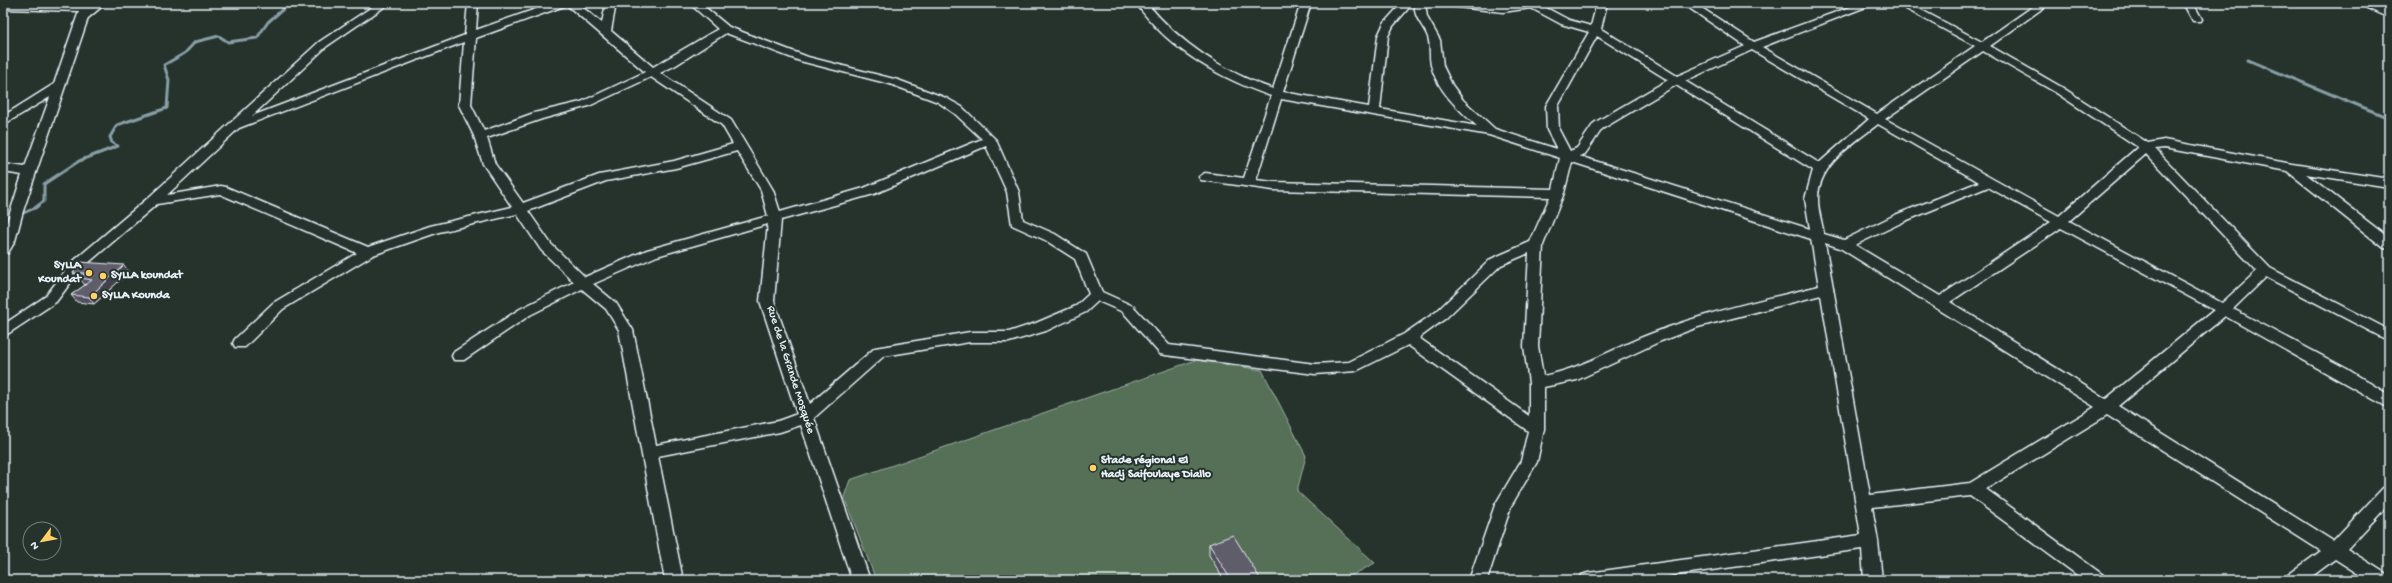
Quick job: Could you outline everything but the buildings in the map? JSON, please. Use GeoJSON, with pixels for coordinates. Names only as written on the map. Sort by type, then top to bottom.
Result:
{"type":"FeatureCollection","features":[{"type":"Feature","properties":{"kind":"street"},"geometry":{"type":"LineString","coordinates":[[3,6],[84,9],[101,3]]}},
{"type":"Feature","properties":{"kind":"street"},"geometry":{"type":"LineString","coordinates":[[3,332],[50,299],[75,267],[153,201],[323,44],[385,3]]}},
{"type":"Feature","properties":{"kind":"street"},"geometry":{"type":"LineString","coordinates":[[473,3],[469,36],[465,105],[480,136],[489,164],[546,247],[611,306],[626,330],[674,580]]}},
{"type":"Feature","properties":{"kind":"street"},"geometry":{"type":"LineString","coordinates":[[234,127],[469,36],[563,3]]}},
{"type":"Feature","properties":{"kind":"street","name":"Rue de la Grande Mosquée"},"geometry":{"type":"LineString","coordinates":[[571,3],[653,73],[726,123],[767,190],[775,216],[767,301],[861,580]]}},
{"type":"Feature","properties":{"kind":"street"},"geometry":{"type":"LineString","coordinates":[[605,33],[611,3]]}},
{"type":"Feature","properties":{"kind":"street"},"geometry":{"type":"LineString","coordinates":[[694,3],[725,29],[804,59],[894,82],[942,100],[958,110],[990,140],[1013,192],[1017,222],[1050,237],[1081,257],[1096,295],[1128,309],[1165,350],[1315,369],[1351,368],[1409,338],[1441,315],[1496,262],[1536,245]]}},
{"type":"Feature","properties":{"kind":"street"},"geometry":{"type":"LineString","coordinates":[[1141,3],[1161,28],[1207,62],[1239,81],[1278,95],[1491,132],[1844,245],[1940,302],[2106,408],[2382,580]]}},
{"type":"Feature","properties":{"kind":"street"},"geometry":{"type":"LineString","coordinates":[[1249,183],[1306,3]]}},
{"type":"Feature","properties":{"kind":"street"},"geometry":{"type":"LineString","coordinates":[[1374,111],[1379,84],[1380,56],[1383,36],[1388,25],[1408,3]]}},
{"type":"Feature","properties":{"kind":"street"},"geometry":{"type":"LineString","coordinates":[[1420,3],[1422,22],[1433,35],[1435,44],[1434,57],[1440,78],[1453,98],[1491,132]]}},
{"type":"Feature","properties":{"kind":"street"},"geometry":{"type":"LineString","coordinates":[[1448,3],[1503,9],[1530,4],[1565,22],[1595,30],[1820,169]]}},
{"type":"Feature","properties":{"kind":"street"},"geometry":{"type":"LineString","coordinates":[[1478,580],[1503,505],[1529,462],[1536,429],[1536,382],[1531,346],[1536,245],[1558,193],[1568,157],[1553,130],[1552,106],[1595,30],[1602,3]]}},
{"type":"Feature","properties":{"kind":"street"},"geometry":{"type":"LineString","coordinates":[[1568,157],[1581,151],[1598,126],[1678,80],[1753,46],[1871,3]]}},
{"type":"Feature","properties":{"kind":"street"},"geometry":{"type":"LineString","coordinates":[[1900,3],[1984,47],[2059,90],[2146,147],[2265,271],[2389,336]]}},
{"type":"Feature","properties":{"kind":"street"},"geometry":{"type":"LineString","coordinates":[[1873,580],[1870,541],[1825,289],[1811,199],[1820,169],[1841,148],[1877,119],[1984,47],[2045,3]]}},
{"type":"Feature","properties":{"kind":"street"},"geometry":{"type":"LineString","coordinates":[[2188,3],[2197,19]]}},
{"type":"Feature","properties":{"kind":"street"},"geometry":{"type":"LineString","coordinates":[[2361,3],[2389,15]]}},
{"type":"Feature","properties":{"kind":"street"},"geometry":{"type":"LineString","coordinates":[[1690,4],[1753,46],[1877,119],[2060,222],[2342,373],[2389,402]]}},
{"type":"Feature","properties":{"kind":"street"},"geometry":{"type":"LineString","coordinates":[[3,250],[8,241],[16,211],[31,172],[84,9]]}},
{"type":"Feature","properties":{"kind":"street"},"geometry":{"type":"LineString","coordinates":[[480,136],[538,116],[585,104],[653,73],[725,29]]}},
{"type":"Feature","properties":{"kind":"street"},"geometry":{"type":"LineString","coordinates":[[3,121],[59,86]]}},
{"type":"Feature","properties":{"kind":"street"},"geometry":{"type":"LineString","coordinates":[[459,356],[525,312],[583,282],[652,253],[775,216],[869,191],[990,140]]}},
{"type":"Feature","properties":{"kind":"street"},"geometry":{"type":"LineString","coordinates":[[1940,302],[2060,222],[2146,147],[2164,144],[2292,168],[2389,183]]}},
{"type":"Feature","properties":{"kind":"street"},"geometry":{"type":"LineString","coordinates":[[240,343],[278,306],[368,252],[435,229],[520,209],[603,178],[676,164],[740,146]]}},
{"type":"Feature","properties":{"kind":"street"},"geometry":{"type":"LineString","coordinates":[[3,168],[31,172]]}},
{"type":"Feature","properties":{"kind":"street"},"geometry":{"type":"LineString","coordinates":[[2292,168],[2389,245]]}},
{"type":"Feature","properties":{"kind":"street"},"geometry":{"type":"LineString","coordinates":[[1205,177],[1272,186],[1558,193]]}},
{"type":"Feature","properties":{"kind":"street"},"geometry":{"type":"LineString","coordinates":[[1844,245],[1900,218],[1989,182]]}},
{"type":"Feature","properties":{"kind":"street"},"geometry":{"type":"LineString","coordinates":[[153,201],[221,190],[368,252]]}},
{"type":"Feature","properties":{"kind":"street"},"geometry":{"type":"LineString","coordinates":[[1863,502],[1973,489],[2106,408],[2223,310],[2265,271]]}},
{"type":"Feature","properties":{"kind":"street"},"geometry":{"type":"LineString","coordinates":[[1536,382],[1572,376],[1656,336],[1694,323],[1825,289]]}},
{"type":"Feature","properties":{"kind":"street"},"geometry":{"type":"LineString","coordinates":[[649,452],[780,426],[805,417],[880,352],[970,337],[1009,337],[1041,327],[1081,309],[1096,295]]}},
{"type":"Feature","properties":{"kind":"street"},"geometry":{"type":"LineString","coordinates":[[1409,338],[1536,429]]}},
{"type":"Feature","properties":{"kind":"street"},"geometry":{"type":"LineString","coordinates":[[1973,489],[2097,580]]}},
{"type":"Feature","properties":{"kind":"street"},"geometry":{"type":"LineString","coordinates":[[2294,580],[2335,550],[2389,493]]}},
{"type":"Feature","properties":{"kind":"street"},"geometry":{"type":"LineString","coordinates":[[1588,580],[1870,541]]}},
{"type":"Feature","properties":{"kind":"green space","name":"Stade régional El Hadj Saifoulaye Diallo"},"geometry":{"type":"Polygon","coordinates":[[[1196,360],[1262,370],[1306,456],[1297,491],[1375,563],[1347,578],[1349,580],[876,580],[844,497],[850,480],[1196,360]]]}},
{"type":"Feature","properties":{"kind":"waterway"},"geometry":{"type":"LineString","coordinates":[[248,3],[255,3]]}},
{"type":"Feature","properties":{"kind":"waterway"},"geometry":{"type":"LineString","coordinates":[[19,215],[35,208],[44,201],[44,184],[79,161],[118,146],[112,143],[110,137],[117,125],[167,108],[169,80],[164,65],[185,53],[195,42],[219,36],[228,42],[257,38],[268,22],[290,3]]}},
{"type":"Feature","properties":{"kind":"waterway"},"geometry":{"type":"LineString","coordinates":[[2248,60],[2389,118]]}},
{"type":"Feature","properties":{"kind":"waterway"},"geometry":{"type":"LineString","coordinates":[[3,218],[13,217]]}},
{"type":"Feature","properties":{"kind":"place","name":"SYLLA Koundat"},"geometry":{"type":"Point","coordinates":[89,273]}},
{"type":"Feature","properties":{"kind":"place","name":"SYLLA koundat"},"geometry":{"type":"Point","coordinates":[103,276]}},
{"type":"Feature","properties":{"kind":"place","name":"SYLLA Kounda"},"geometry":{"type":"Point","coordinates":[94,296]}},
{"type":"Feature","properties":{"kind":"place","name":"Stade régional El Hadj Saifoulaye Diallo"},"geometry":{"type":"Point","coordinates":[1093,468]}}]}
